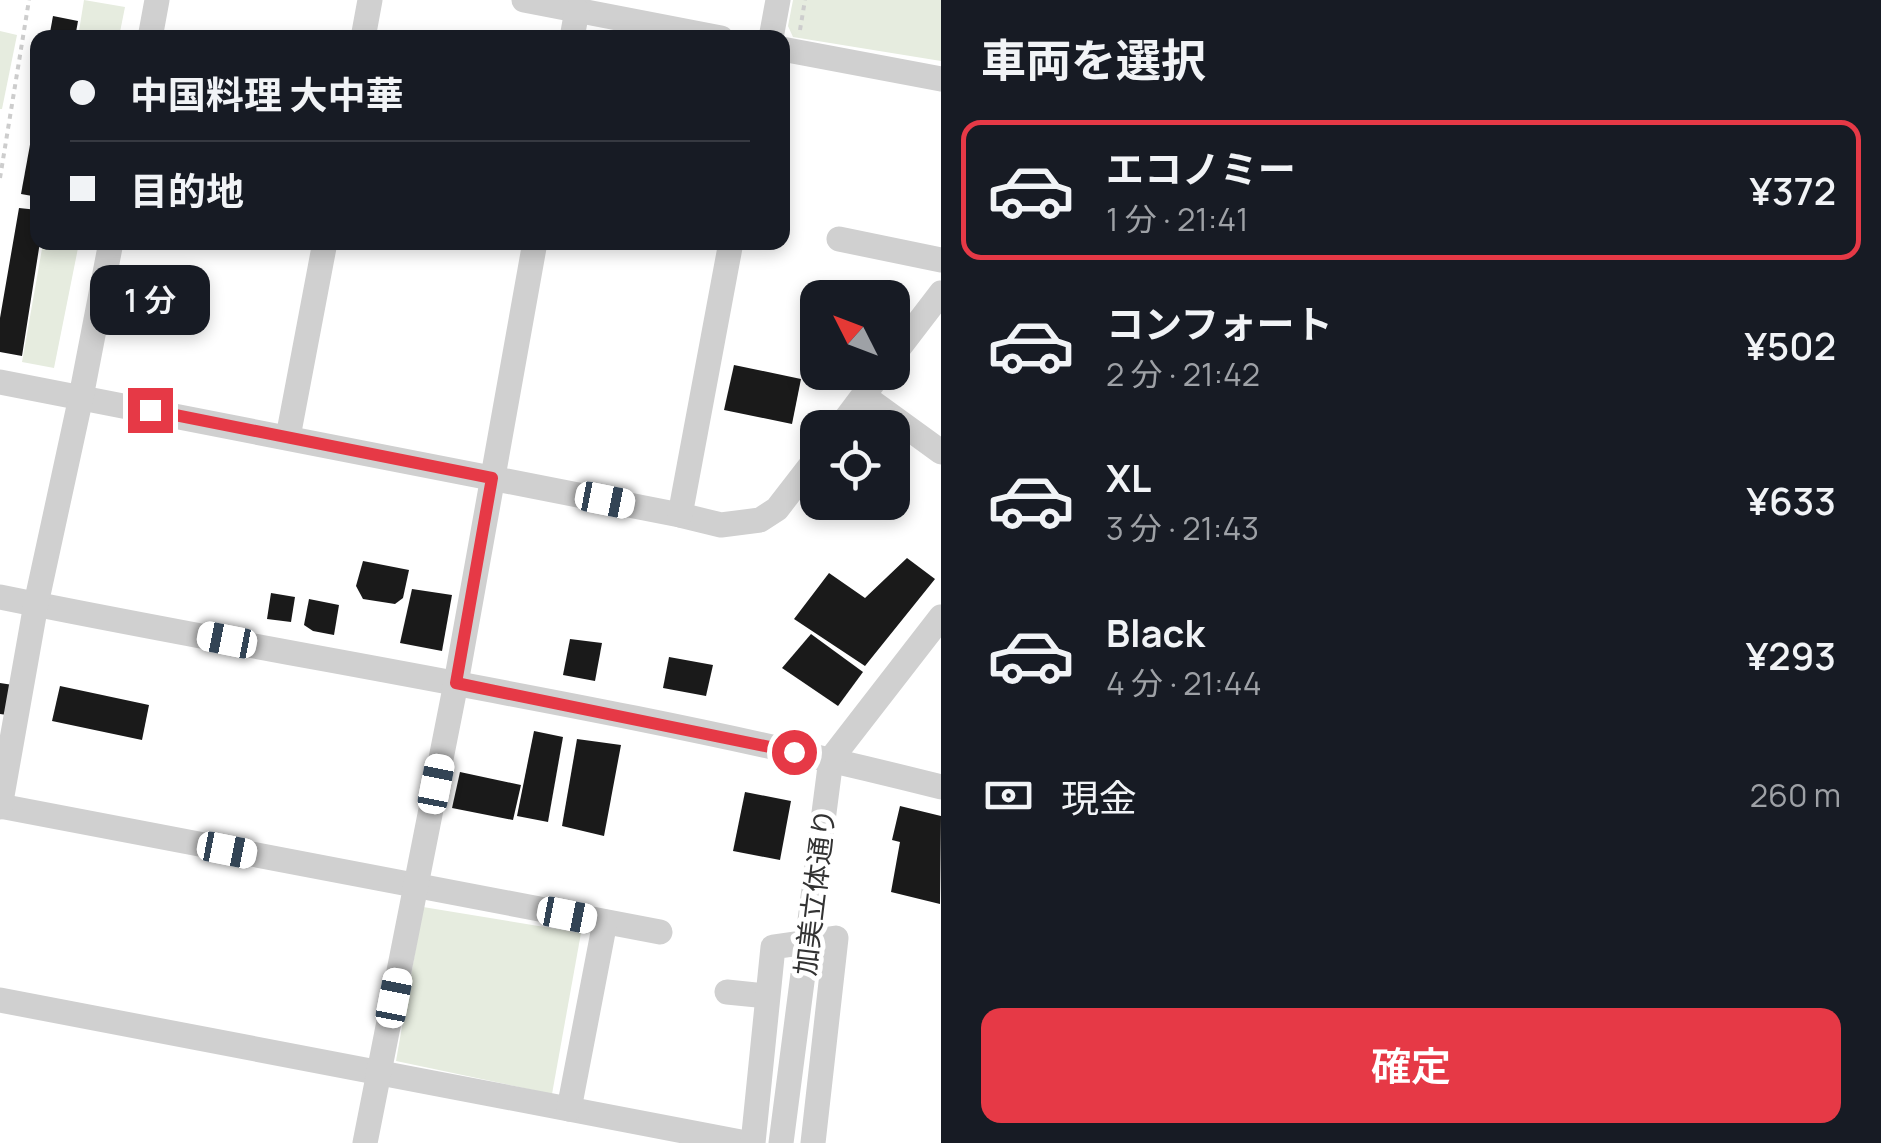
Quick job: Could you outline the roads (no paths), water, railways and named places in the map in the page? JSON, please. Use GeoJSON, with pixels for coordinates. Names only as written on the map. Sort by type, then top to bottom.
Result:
{"type":"FeatureCollection","features":[{"type":"Feature","properties":{"kind":"street"},"geometry":{"type":"LineString","coordinates":[[151,30],[157,0]]}},
{"type":"Feature","properties":{"kind":"street"},"geometry":{"type":"LineString","coordinates":[[364,30],[370,0]]}},
{"type":"Feature","properties":{"kind":"street"},"geometry":{"type":"LineString","coordinates":[[524,0],[680,30]]}},
{"type":"Feature","properties":{"kind":"street"},"geometry":{"type":"LineString","coordinates":[[772,30],[778,0]]}},
{"type":"Feature","properties":{"kind":"street"},"geometry":{"type":"LineString","coordinates":[[573,30],[577,10]]}},
{"type":"Feature","properties":{"kind":"street"},"geometry":{"type":"LineString","coordinates":[[790,50],[941,80]]}},
{"type":"Feature","properties":{"kind":"street"},"geometry":{"type":"LineString","coordinates":[[839,239],[941,260]]}},
{"type":"Feature","properties":{"kind":"street"},"geometry":{"type":"LineString","coordinates":[[109,250],[36,604],[0,807],[660,932]]}},
{"type":"Feature","properties":{"kind":"street"},"geometry":{"type":"LineString","coordinates":[[288,437],[323,250]]}},
{"type":"Feature","properties":{"kind":"street"},"geometry":{"type":"LineString","coordinates":[[365,1143],[456,683],[534,250]]}},
{"type":"Feature","properties":{"kind":"street"},"geometry":{"type":"LineString","coordinates":[[680,515],[730,250]]}},
{"type":"Feature","properties":{"kind":"street"},"geometry":{"type":"LineString","coordinates":[[910,333],[941,293]]}},
{"type":"Feature","properties":{"kind":"street"},"geometry":{"type":"LineString","coordinates":[[0,382],[721,525],[760,520],[777,509],[800,479]]}},
{"type":"Feature","properties":{"kind":"street"},"geometry":{"type":"LineString","coordinates":[[853,410],[868,390]]}},
{"type":"Feature","properties":{"kind":"street"},"geometry":{"type":"LineString","coordinates":[[864,396],[941,452]]}},
{"type":"Feature","properties":{"kind":"street"},"geometry":{"type":"LineString","coordinates":[[0,597],[456,683],[831,759],[941,787]]}},
{"type":"Feature","properties":{"kind":"street"},"geometry":{"type":"LineString","coordinates":[[831,759],[941,617]]}},
{"type":"Feature","properties":{"kind":"street","name":"加美立体通り"},"geometry":{"type":"LineString","coordinates":[[781,1143],[831,759]]}},
{"type":"Feature","properties":{"kind":"street"},"geometry":{"type":"LineString","coordinates":[[569,1109],[605,922]]}},
{"type":"Feature","properties":{"kind":"street"},"geometry":{"type":"LineString","coordinates":[[0,1000],[749,1143],[773,947],[836,938],[813,1143]]}},
{"type":"Feature","properties":{"kind":"street"},"geometry":{"type":"LineString","coordinates":[[727,992],[767,996]]}}]}
